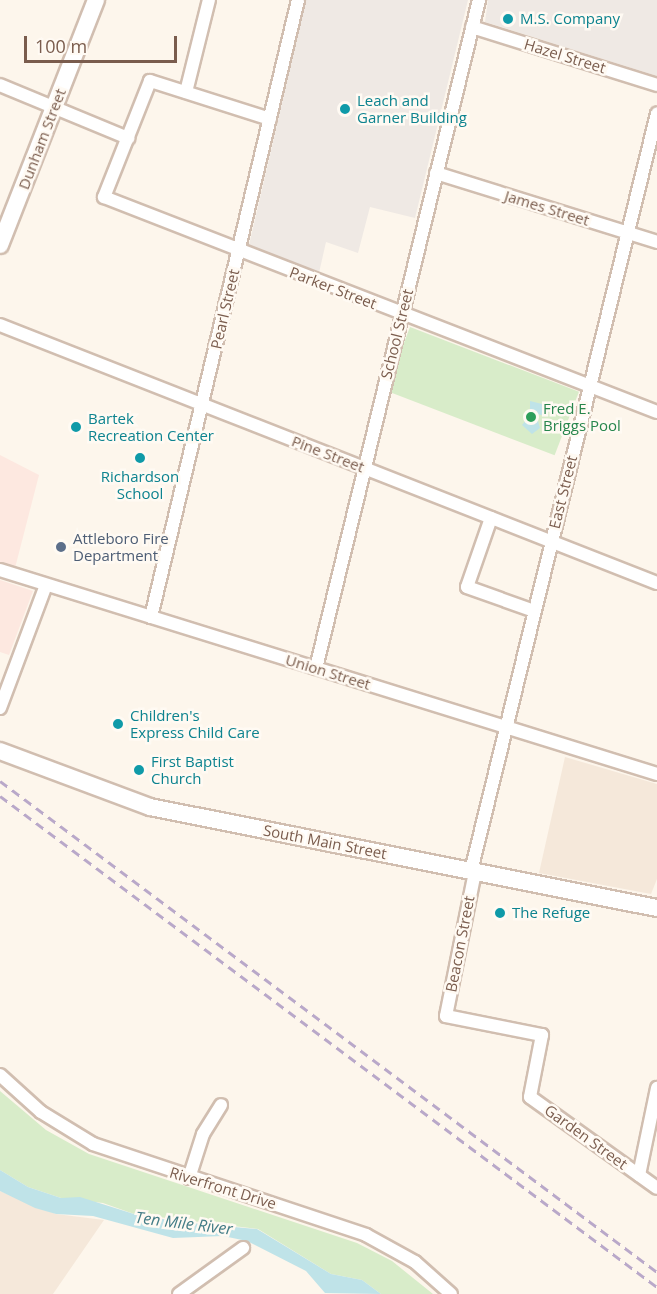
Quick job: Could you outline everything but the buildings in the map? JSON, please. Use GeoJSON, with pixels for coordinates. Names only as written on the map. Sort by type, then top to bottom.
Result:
{"type":"FeatureCollection","features":[{"type":"Feature","properties":{"kind":"main road","name":"Dunham Street"},"geometry":{"type":"LineString","coordinates":[[0,245],[96,0]]}},
{"type":"Feature","properties":{"kind":"main road","name":"South Main Street"},"geometry":{"type":"LineString","coordinates":[[0,751],[150,807],[657,908]]}},
{"type":"Feature","properties":{"kind":"street"},"geometry":{"type":"LineString","coordinates":[[186,92],[209,0]]}},
{"type":"Feature","properties":{"kind":"street","name":"Pearl Street"},"geometry":{"type":"LineString","coordinates":[[151,617],[298,0]]}},
{"type":"Feature","properties":{"kind":"street","name":"School Street"},"geometry":{"type":"LineString","coordinates":[[316,668],[479,0]]}},
{"type":"Feature","properties":{"kind":"street","name":"Hazel Street"},"geometry":{"type":"LineString","coordinates":[[472,27],[657,85]]}},
{"type":"Feature","properties":{"kind":"street"},"geometry":{"type":"LineString","coordinates":[[0,85],[128,138],[150,81],[270,119]]}},
{"type":"Feature","properties":{"kind":"street","name":"East Street"},"geometry":{"type":"LineString","coordinates":[[473,871],[551,541],[657,114]]}},
{"type":"Feature","properties":{"kind":"street","name":"Parker Street"},"geometry":{"type":"LineString","coordinates":[[128,138],[104,197],[239,252],[657,412]]}},
{"type":"Feature","properties":{"kind":"street","name":"James Street"},"geometry":{"type":"LineString","coordinates":[[436,173],[657,242]]}},
{"type":"Feature","properties":{"kind":"street","name":"Pine Street"},"geometry":{"type":"LineString","coordinates":[[0,325],[657,583]]}},
{"type":"Feature","properties":{"kind":"street"},"geometry":{"type":"LineString","coordinates":[[490,518],[467,587],[534,611]]}},
{"type":"Feature","properties":{"kind":"street","name":"Union Street"},"geometry":{"type":"LineString","coordinates":[[0,570],[657,774]]}},
{"type":"Feature","properties":{"kind":"street"},"geometry":{"type":"LineString","coordinates":[[0,708],[46,585]]}},
{"type":"Feature","properties":{"kind":"street","name":"Beacon Street"},"geometry":{"type":"LineString","coordinates":[[446,1016],[473,871]]}},
{"type":"Feature","properties":{"kind":"street","name":"Garden Street"},"geometry":{"type":"LineString","coordinates":[[446,1016],[542,1035],[530,1097],[657,1188]]}},
{"type":"Feature","properties":{"kind":"street","name":"Riverfront Drive"},"geometry":{"type":"LineString","coordinates":[[0,1075],[41,1112],[82,1138],[118,1155],[366,1235],[415,1262],[452,1294]]}},
{"type":"Feature","properties":{"kind":"street"},"geometry":{"type":"LineString","coordinates":[[639,1175],[657,1088]]}},
{"type":"Feature","properties":{"kind":"street"},"geometry":{"type":"LineString","coordinates":[[189,1178],[203,1134],[221,1105]]}},
{"type":"Feature","properties":{"kind":"street"},"geometry":{"type":"LineString","coordinates":[[179,1294],[243,1248]]}},
{"type":"Feature","properties":{"kind":"shaded area"},"geometry":{"type":"Polygon","coordinates":[[[306,0],[468,0],[415,218],[370,207],[358,253],[326,242],[319,273],[249,245],[306,0]]]}},
{"type":"Feature","properties":{"kind":"shaded area"},"geometry":{"type":"Polygon","coordinates":[[[488,0],[657,0],[657,76],[485,22],[488,0]]]}},
{"type":"Feature","properties":{"kind":"shaded area"},"geometry":{"type":"Polygon","coordinates":[[[0,455],[39,475],[15,568],[0,563],[0,455]]]}},
{"type":"Feature","properties":{"kind":"shaded area"},"geometry":{"type":"Polygon","coordinates":[[[0,580],[33,591],[9,655],[0,652],[0,580]]]}},
{"type":"Feature","properties":{"kind":"shaded area"},"geometry":{"type":"Polygon","coordinates":[[[565,757],[657,784],[657,879],[651,894],[539,873],[565,757]]]}},
{"type":"Feature","properties":{"kind":"shaded area"},"geometry":{"type":"Polygon","coordinates":[[[0,1191],[56,1214],[104,1220],[53,1294],[0,1294],[0,1191]]]}},
{"type":"Feature","properties":{"kind":"green space"},"geometry":{"type":"Polygon","coordinates":[[[410,327],[579,392],[555,455],[386,390],[410,327]]]}},
{"type":"Feature","properties":{"kind":"green space"},"geometry":{"type":"Polygon","coordinates":[[[0,1091],[46,1130],[89,1154],[357,1243],[392,1261],[433,1294],[381,1294],[362,1280],[331,1274],[258,1229],[134,1214],[103,1203],[61,1198],[28,1187],[0,1170],[0,1091]]]}},
{"type":"Feature","properties":{"kind":"water","name":"Fred E. Briggs Pool"},"geometry":{"type":"Polygon","coordinates":[[[530,401],[550,406],[547,416],[536,414],[540,428],[532,434],[522,425],[530,415],[530,401]]]}},
{"type":"Feature","properties":{"kind":"water","name":"Ten Mile River"},"geometry":{"type":"Polygon","coordinates":[[[0,1170],[28,1187],[61,1198],[80,1197],[134,1214],[180,1222],[257,1229],[331,1274],[362,1280],[381,1294],[325,1293],[306,1271],[247,1241],[223,1236],[173,1238],[93,1216],[56,1214],[35,1208],[0,1191],[0,1170]]]}},
{"type":"Feature","properties":{"kind":"railway"},"geometry":{"type":"LineString","coordinates":[[0,781],[657,1272]]}},
{"type":"Feature","properties":{"kind":"railway"},"geometry":{"type":"LineString","coordinates":[[0,796],[657,1287]]}},
{"type":"Feature","properties":{"kind":"place","name":"M.S. Company"},"geometry":{"type":"Point","coordinates":[508,19]}},
{"type":"Feature","properties":{"kind":"place","name":"Leach and Garner Building"},"geometry":{"type":"Point","coordinates":[345,109]}},
{"type":"Feature","properties":{"kind":"place","name":"Fred E. Briggs Pool"},"geometry":{"type":"Point","coordinates":[531,417]}},
{"type":"Feature","properties":{"kind":"place","name":"Bartek Recreation Center"},"geometry":{"type":"Point","coordinates":[76,427]}},
{"type":"Feature","properties":{"kind":"place","name":"Richardson School"},"geometry":{"type":"Point","coordinates":[140,458]}},
{"type":"Feature","properties":{"kind":"place","name":"Attleboro Fire Department"},"geometry":{"type":"Point","coordinates":[61,547]}},
{"type":"Feature","properties":{"kind":"place","name":"Children's Express Child Care"},"geometry":{"type":"Point","coordinates":[118,724]}},
{"type":"Feature","properties":{"kind":"place","name":"First Baptist Church"},"geometry":{"type":"Point","coordinates":[139,770]}},
{"type":"Feature","properties":{"kind":"place","name":"The Refuge"},"geometry":{"type":"Point","coordinates":[500,913]}}]}
